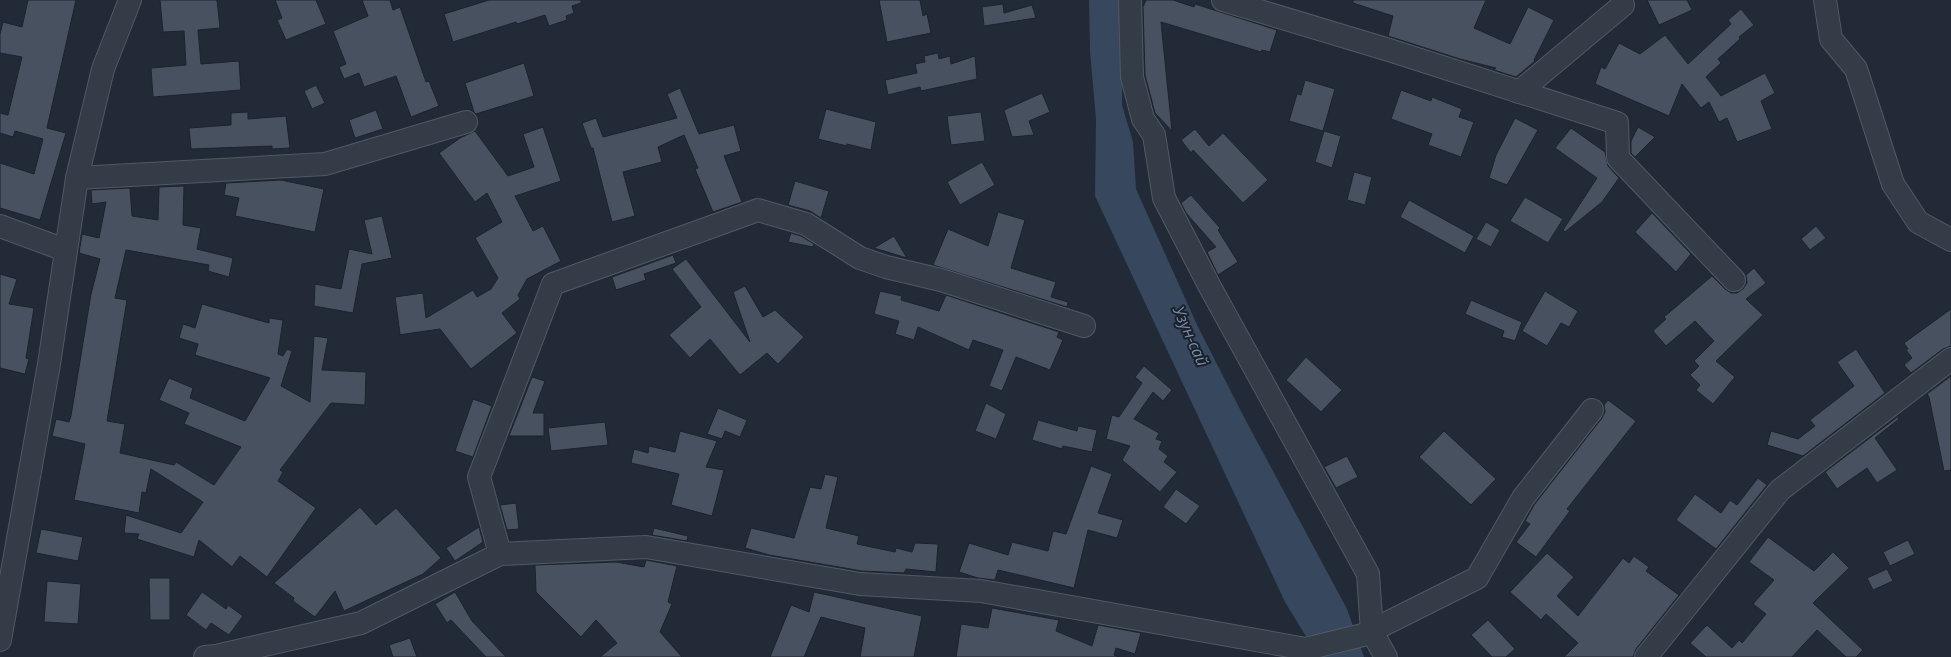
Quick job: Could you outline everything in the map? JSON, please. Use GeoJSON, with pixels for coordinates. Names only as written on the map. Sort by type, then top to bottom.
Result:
{"type":"FeatureCollection","features":[{"type":"Feature","properties":{"kind":"street"},"geometry":{"type":"LineString","coordinates":[[1130,0],[1132,77],[1143,119],[1154,135],[1164,198],[1210,287],[1368,574],[1367,634],[1386,657]]}},
{"type":"Feature","properties":{"kind":"street"},"geometry":{"type":"LineString","coordinates":[[1224,0],[1617,123],[1618,158],[1734,280]]}},
{"type":"Feature","properties":{"kind":"street"},"geometry":{"type":"LineString","coordinates":[[1825,0],[1832,39],[1856,69],[1893,184],[1918,222],[1951,240]]}},
{"type":"Feature","properties":{"kind":"street"},"geometry":{"type":"LineString","coordinates":[[0,640],[49,364],[76,178],[122,2]]}},
{"type":"Feature","properties":{"kind":"street"},"geometry":{"type":"LineString","coordinates":[[1519,92],[1623,6]]}},
{"type":"Feature","properties":{"kind":"street"},"geometry":{"type":"LineString","coordinates":[[76,178],[325,164],[466,122]]}},
{"type":"Feature","properties":{"kind":"street"},"geometry":{"type":"LineString","coordinates":[[500,554],[479,477],[553,284],[758,210],[806,224],[860,258],[886,267],[941,280],[1084,326]]}},
{"type":"Feature","properties":{"kind":"street"},"geometry":{"type":"LineString","coordinates":[[0,226],[65,250]]}},
{"type":"Feature","properties":{"kind":"street"},"geometry":{"type":"LineString","coordinates":[[1646,657],[1780,490],[1951,359]]}},
{"type":"Feature","properties":{"kind":"street"},"geometry":{"type":"LineString","coordinates":[[212,657],[361,623],[500,554],[646,547],[860,584],[981,591],[1306,649],[1367,634],[1477,578],[1523,498],[1592,410]]}},
{"type":"Feature","properties":{"kind":"water","name":"Узун-сай"},"geometry":{"type":"Polygon","coordinates":[[[1089,0],[1120,0],[1122,105],[1133,142],[1136,189],[1198,327],[1347,609],[1364,657],[1314,657],[1307,638],[1285,602],[1095,196],[1096,119],[1090,52],[1089,0]]]}},
{"type":"Feature","properties":{"kind":"building"},"geometry":{"type":"Polygon","coordinates":[[[28,0],[76,0],[47,128],[66,133],[40,220],[0,208],[0,163],[34,174],[43,139],[15,131],[13,137],[0,133],[0,113],[8,115],[22,57],[0,53],[0,34],[3,22],[22,27],[28,0]]]}},
{"type":"Feature","properties":{"kind":"building"},"geometry":{"type":"Polygon","coordinates":[[[160,0],[217,0],[220,28],[198,30],[201,64],[239,61],[241,90],[153,97],[151,68],[186,65],[184,31],[163,32],[160,0]]]}},
{"type":"Feature","properties":{"kind":"building"},"geometry":{"type":"Polygon","coordinates":[[[275,0],[316,0],[326,24],[286,40],[277,20],[282,18],[275,0]]]}},
{"type":"Feature","properties":{"kind":"building"},"geometry":{"type":"Polygon","coordinates":[[[362,0],[390,0],[393,10],[400,7],[426,82],[429,81],[439,106],[411,117],[396,76],[364,87],[359,73],[344,79],[339,67],[346,64],[333,31],[368,16],[362,0]]]}},
{"type":"Feature","properties":{"kind":"building"},"geometry":{"type":"Polygon","coordinates":[[[489,0],[581,0],[581,3],[572,6],[574,13],[566,16],[567,20],[549,26],[545,15],[453,42],[444,14],[489,0]]]}},
{"type":"Feature","properties":{"kind":"building"},"geometry":{"type":"Polygon","coordinates":[[[879,0],[920,0],[923,16],[927,14],[931,33],[887,42],[879,0]]]}},
{"type":"Feature","properties":{"kind":"building"},"geometry":{"type":"Polygon","coordinates":[[[1146,0],[1173,0],[1194,7],[1195,4],[1277,30],[1270,52],[1262,50],[1261,52],[1161,22],[1172,131],[1155,113],[1145,75],[1143,7],[1146,0]]]}},
{"type":"Feature","properties":{"kind":"building"},"geometry":{"type":"Polygon","coordinates":[[[1353,0],[1486,0],[1474,28],[1510,44],[1528,7],[1554,20],[1535,61],[1516,77],[1494,70],[1496,68],[1460,59],[1388,36],[1393,16],[1353,3],[1353,0]]]}},
{"type":"Feature","properties":{"kind":"building"},"geometry":{"type":"Polygon","coordinates":[[[1647,0],[1687,0],[1692,10],[1659,25],[1647,0]]]}},
{"type":"Feature","properties":{"kind":"building"},"geometry":{"type":"Polygon","coordinates":[[[1003,4],[1004,13],[1032,5],[1036,18],[984,26],[982,7],[1003,4]]]}},
{"type":"Feature","properties":{"kind":"building"},"geometry":{"type":"Polygon","coordinates":[[[1741,9],[1754,25],[1739,37],[1740,39],[1718,59],[1721,63],[1706,77],[1721,96],[1765,73],[1775,93],[1761,101],[1772,129],[1737,142],[1727,118],[1719,122],[1709,102],[1701,108],[1682,84],[1669,116],[1595,84],[1601,67],[1605,69],[1619,43],[1640,54],[1665,35],[1688,64],[1731,24],[1728,20],[1741,9]]]}},
{"type":"Feature","properties":{"kind":"building"},"geometry":{"type":"Polygon","coordinates":[[[938,53],[939,59],[950,56],[951,64],[975,56],[977,79],[921,91],[920,87],[888,95],[885,80],[917,73],[915,64],[925,62],[924,56],[938,53]]]}},
{"type":"Feature","properties":{"kind":"building"},"geometry":{"type":"Polygon","coordinates":[[[524,63],[534,96],[476,114],[465,83],[524,63]]]}},
{"type":"Feature","properties":{"kind":"building"},"geometry":{"type":"Polygon","coordinates":[[[1305,80],[1335,89],[1323,131],[1289,121],[1297,94],[1301,95],[1305,80]]]}},
{"type":"Feature","properties":{"kind":"building"},"geometry":{"type":"Polygon","coordinates":[[[316,85],[325,103],[312,109],[304,91],[316,85]]]}},
{"type":"Feature","properties":{"kind":"building"},"geometry":{"type":"Polygon","coordinates":[[[680,88],[699,134],[734,125],[741,151],[724,156],[742,202],[713,212],[695,169],[698,168],[684,135],[658,147],[662,162],[623,172],[635,216],[612,222],[593,148],[591,148],[582,123],[596,118],[603,137],[677,118],[667,94],[680,88]]]}},
{"type":"Feature","properties":{"kind":"building"},"geometry":{"type":"Polygon","coordinates":[[[1401,90],[1431,101],[1432,97],[1462,109],[1459,117],[1474,122],[1461,157],[1428,145],[1432,134],[1391,119],[1401,90]]]}},
{"type":"Feature","properties":{"kind":"building"},"geometry":{"type":"Polygon","coordinates":[[[1042,93],[1050,112],[1029,121],[1034,135],[1012,137],[1004,110],[1042,93]]]}},
{"type":"Feature","properties":{"kind":"building"},"geometry":{"type":"Polygon","coordinates":[[[826,109],[876,122],[871,150],[818,139],[826,109]]]}},
{"type":"Feature","properties":{"kind":"building"},"geometry":{"type":"Polygon","coordinates":[[[376,110],[383,129],[355,138],[349,120],[376,110]]]}},
{"type":"Feature","properties":{"kind":"building"},"geometry":{"type":"Polygon","coordinates":[[[248,112],[248,119],[286,116],[290,148],[272,149],[272,146],[191,149],[189,128],[231,125],[231,113],[248,112]]]}},
{"type":"Feature","properties":{"kind":"building"},"geometry":{"type":"Polygon","coordinates":[[[981,112],[985,141],[951,145],[947,116],[981,112]]]}},
{"type":"Feature","properties":{"kind":"building"},"geometry":{"type":"Polygon","coordinates":[[[1515,118],[1538,130],[1507,185],[1489,178],[1496,155],[1515,118]]]}},
{"type":"Feature","properties":{"kind":"building"},"geometry":{"type":"Polygon","coordinates":[[[543,127],[561,181],[515,196],[533,231],[543,226],[561,261],[527,279],[518,295],[520,299],[502,313],[517,333],[471,369],[440,329],[398,335],[400,334],[395,297],[423,293],[426,318],[473,290],[477,297],[491,289],[498,278],[475,238],[502,222],[487,193],[475,202],[439,153],[460,138],[475,131],[508,176],[534,167],[523,134],[543,127]]]}},
{"type":"Feature","properties":{"kind":"building"},"geometry":{"type":"Polygon","coordinates":[[[1638,127],[1655,137],[1635,157],[1631,153],[1631,141],[1638,127]]]}},
{"type":"Feature","properties":{"kind":"building"},"geometry":{"type":"Polygon","coordinates":[[[1571,128],[1605,152],[1608,166],[1619,178],[1602,202],[1565,232],[1563,230],[1597,178],[1555,148],[1571,128]]]}},
{"type":"Feature","properties":{"kind":"building"},"geometry":{"type":"Polygon","coordinates":[[[1195,129],[1209,146],[1223,133],[1268,180],[1243,203],[1193,150],[1191,153],[1181,140],[1195,129]]]}},
{"type":"Feature","properties":{"kind":"building"},"geometry":{"type":"Polygon","coordinates":[[[1324,131],[1341,136],[1332,168],[1315,162],[1324,131]]]}},
{"type":"Feature","properties":{"kind":"building"},"geometry":{"type":"Polygon","coordinates":[[[982,162],[995,185],[960,205],[947,182],[982,162]]]}},
{"type":"Feature","properties":{"kind":"building"},"geometry":{"type":"Polygon","coordinates":[[[1354,172],[1372,177],[1365,205],[1347,200],[1354,172]]]}},
{"type":"Feature","properties":{"kind":"building"},"geometry":{"type":"Polygon","coordinates":[[[281,180],[324,189],[315,232],[235,216],[239,198],[224,195],[226,183],[281,180]]]}},
{"type":"Feature","properties":{"kind":"building"},"geometry":{"type":"Polygon","coordinates":[[[795,181],[829,191],[821,218],[810,211],[788,205],[795,181]]]}},
{"type":"Feature","properties":{"kind":"building"},"geometry":{"type":"Polygon","coordinates":[[[184,186],[183,225],[201,228],[197,249],[233,258],[229,277],[208,271],[209,265],[126,250],[115,298],[127,300],[107,421],[125,424],[120,453],[174,465],[176,462],[214,485],[241,447],[184,424],[189,413],[159,400],[169,378],[193,388],[190,398],[245,421],[270,378],[195,355],[198,344],[179,338],[183,324],[195,328],[202,304],[269,323],[269,318],[283,320],[278,354],[283,356],[287,349],[292,351],[281,386],[310,402],[314,336],[328,338],[322,370],[366,372],[365,405],[331,403],[280,470],[283,472],[278,481],[316,508],[267,577],[240,556],[232,567],[199,540],[194,557],[137,539],[139,534],[124,533],[126,515],[181,533],[203,502],[151,469],[146,493],[142,492],[139,513],[74,500],[85,444],[52,436],[56,419],[69,422],[71,416],[91,294],[100,259],[79,253],[82,234],[99,238],[106,202],[92,204],[91,190],[130,188],[132,216],[158,220],[159,187],[184,186]]]}},
{"type":"Feature","properties":{"kind":"building"},"geometry":{"type":"Polygon","coordinates":[[[1191,195],[1220,228],[1218,230],[1238,262],[1218,275],[1207,252],[1216,247],[1186,213],[1181,203],[1191,195]]]}},
{"type":"Feature","properties":{"kind":"building"},"geometry":{"type":"Polygon","coordinates":[[[1525,197],[1563,219],[1548,243],[1510,221],[1525,197]]]}},
{"type":"Feature","properties":{"kind":"building"},"geometry":{"type":"Polygon","coordinates":[[[1409,200],[1474,236],[1465,253],[1400,217],[1409,200]]]}},
{"type":"Feature","properties":{"kind":"building"},"geometry":{"type":"Polygon","coordinates":[[[998,212],[1025,220],[1011,268],[1056,282],[1051,297],[1068,302],[1067,307],[933,265],[948,229],[988,246],[998,212]]]}},
{"type":"Feature","properties":{"kind":"building"},"geometry":{"type":"Polygon","coordinates":[[[1652,213],[1691,254],[1676,272],[1635,232],[1652,213]]]}},
{"type":"Feature","properties":{"kind":"building"},"geometry":{"type":"Polygon","coordinates":[[[382,216],[392,258],[362,264],[353,313],[314,306],[315,284],[341,289],[349,249],[372,254],[364,220],[382,216]]]}},
{"type":"Feature","properties":{"kind":"building"},"geometry":{"type":"Polygon","coordinates":[[[1486,222],[1500,230],[1491,247],[1476,239],[1486,222]]]}},
{"type":"Feature","properties":{"kind":"building"},"geometry":{"type":"Polygon","coordinates":[[[1816,226],[1826,238],[1810,250],[1801,239],[1816,226]]]}},
{"type":"Feature","properties":{"kind":"building"},"geometry":{"type":"Polygon","coordinates":[[[791,233],[801,236],[814,244],[813,247],[788,242],[791,233]]]}},
{"type":"Feature","properties":{"kind":"building"},"geometry":{"type":"Polygon","coordinates":[[[894,236],[907,258],[874,248],[894,236]]]}},
{"type":"Feature","properties":{"kind":"building"},"geometry":{"type":"Polygon","coordinates":[[[673,255],[676,263],[644,274],[646,280],[616,290],[612,277],[673,255]]]}},
{"type":"Feature","properties":{"kind":"building"},"geometry":{"type":"Polygon","coordinates":[[[686,259],[750,342],[733,292],[745,286],[763,317],[775,310],[804,337],[778,364],[767,353],[740,375],[710,339],[690,358],[669,335],[701,307],[672,269],[686,259]]]}},
{"type":"Feature","properties":{"kind":"building"},"geometry":{"type":"Polygon","coordinates":[[[1754,268],[1766,283],[1746,299],[1763,315],[1716,361],[1735,377],[1713,404],[1696,390],[1700,385],[1690,375],[1699,366],[1694,361],[1714,341],[1695,321],[1666,346],[1653,331],[1666,319],[1664,317],[1712,276],[1725,289],[1731,293],[1737,293],[1743,289],[1747,283],[1746,275],[1754,268]]]}},
{"type":"Feature","properties":{"kind":"building"},"geometry":{"type":"Polygon","coordinates":[[[0,274],[17,279],[9,304],[34,308],[26,358],[29,359],[25,374],[0,368],[0,274]]]}},
{"type":"Feature","properties":{"kind":"building"},"geometry":{"type":"Polygon","coordinates":[[[880,291],[902,296],[901,300],[939,311],[946,295],[1059,332],[1057,337],[1063,340],[1050,370],[1016,357],[1002,391],[989,386],[1003,350],[973,340],[969,350],[918,327],[914,340],[895,334],[899,321],[874,314],[880,291]]]}},
{"type":"Feature","properties":{"kind":"building"},"geometry":{"type":"Polygon","coordinates":[[[1545,291],[1578,311],[1569,327],[1561,323],[1547,346],[1522,331],[1545,291]]]}},
{"type":"Feature","properties":{"kind":"building"},"geometry":{"type":"Polygon","coordinates":[[[1471,300],[1522,322],[1515,341],[1502,337],[1504,331],[1465,314],[1471,300]]]}},
{"type":"Feature","properties":{"kind":"building"},"geometry":{"type":"Polygon","coordinates":[[[1951,309],[1951,346],[1943,349],[1911,373],[1904,365],[1912,358],[1906,350],[1908,349],[1904,343],[1951,309]]]}},
{"type":"Feature","properties":{"kind":"building"},"geometry":{"type":"Polygon","coordinates":[[[1856,349],[1885,393],[1803,456],[1767,445],[1771,431],[1798,439],[1815,426],[1810,420],[1854,386],[1837,362],[1856,349]]]}},
{"type":"Feature","properties":{"kind":"building"},"geometry":{"type":"Polygon","coordinates":[[[1306,357],[1342,390],[1321,412],[1286,380],[1306,357]]]}},
{"type":"Feature","properties":{"kind":"building"},"geometry":{"type":"Polygon","coordinates":[[[1144,366],[1172,390],[1163,401],[1153,392],[1134,419],[1159,433],[1156,439],[1162,441],[1159,449],[1168,456],[1164,462],[1177,472],[1160,492],[1122,460],[1130,446],[1106,439],[1112,415],[1119,417],[1142,383],[1135,377],[1144,366]]]}},
{"type":"Feature","properties":{"kind":"building"},"geometry":{"type":"Polygon","coordinates":[[[1951,376],[1951,470],[1944,471],[1927,394],[1951,376]]]}},
{"type":"Feature","properties":{"kind":"building"},"geometry":{"type":"Polygon","coordinates":[[[532,377],[545,381],[533,413],[544,413],[544,436],[509,436],[532,377]]]}},
{"type":"Feature","properties":{"kind":"building"},"geometry":{"type":"Polygon","coordinates":[[[473,399],[492,406],[473,457],[455,451],[473,399]]]}},
{"type":"Feature","properties":{"kind":"building"},"geometry":{"type":"Polygon","coordinates":[[[1608,400],[1636,421],[1567,509],[1570,511],[1536,557],[1516,542],[1530,524],[1525,521],[1534,505],[1602,418],[1605,412],[1604,405],[1608,400]]]}},
{"type":"Feature","properties":{"kind":"building"},"geometry":{"type":"Polygon","coordinates":[[[986,403],[1006,414],[996,439],[975,431],[986,403]]]}},
{"type":"Feature","properties":{"kind":"building"},"geometry":{"type":"Polygon","coordinates":[[[718,408],[747,420],[740,437],[725,431],[722,439],[707,434],[718,408]]]}},
{"type":"Feature","properties":{"kind":"building"},"geometry":{"type":"Polygon","coordinates":[[[1900,415],[1899,419],[1875,438],[1897,470],[1877,483],[1867,468],[1837,489],[1825,472],[1900,415]]]}},
{"type":"Feature","properties":{"kind":"building"},"geometry":{"type":"Polygon","coordinates":[[[1038,420],[1077,431],[1078,426],[1097,430],[1092,452],[1063,446],[1062,449],[1032,440],[1038,420]]]}},
{"type":"Feature","properties":{"kind":"building"},"geometry":{"type":"Polygon","coordinates":[[[605,422],[608,445],[551,451],[548,428],[605,422]]]}},
{"type":"Feature","properties":{"kind":"building"},"geometry":{"type":"Polygon","coordinates":[[[680,431],[717,441],[706,467],[724,470],[712,516],[671,505],[679,474],[631,463],[634,449],[648,453],[649,446],[675,452],[680,431]]]}},
{"type":"Feature","properties":{"kind":"building"},"geometry":{"type":"Polygon","coordinates":[[[1444,431],[1496,479],[1471,505],[1419,457],[1444,431]]]}},
{"type":"Feature","properties":{"kind":"building"},"geometry":{"type":"Polygon","coordinates":[[[1347,456],[1358,477],[1336,488],[1324,467],[1347,456]]]}},
{"type":"Feature","properties":{"kind":"building"},"geometry":{"type":"Polygon","coordinates":[[[1091,466],[1112,474],[1098,513],[1123,520],[1117,538],[1088,530],[1074,588],[998,570],[995,580],[978,578],[959,572],[969,543],[1008,555],[1012,542],[1048,551],[1053,531],[1066,534],[1091,466]]]}},
{"type":"Feature","properties":{"kind":"building"},"geometry":{"type":"Polygon","coordinates":[[[825,474],[838,477],[826,528],[859,536],[857,544],[895,552],[896,548],[912,552],[915,543],[938,544],[936,572],[906,569],[904,573],[862,571],[769,555],[745,548],[751,528],[794,538],[810,487],[821,489],[825,474]]]}},
{"type":"Feature","properties":{"kind":"building"},"geometry":{"type":"Polygon","coordinates":[[[1758,478],[1767,485],[1716,549],[1676,520],[1695,494],[1721,513],[1730,500],[1737,505],[1758,478]]]}},
{"type":"Feature","properties":{"kind":"building"},"geometry":{"type":"Polygon","coordinates":[[[1176,489],[1200,506],[1186,524],[1163,507],[1176,489]]]}},
{"type":"Feature","properties":{"kind":"building"},"geometry":{"type":"Polygon","coordinates":[[[516,503],[519,529],[507,530],[500,505],[516,503]]]}},
{"type":"Feature","properties":{"kind":"building"},"geometry":{"type":"Polygon","coordinates":[[[360,507],[376,525],[396,508],[441,558],[423,574],[344,611],[335,591],[315,617],[293,601],[294,598],[274,583],[360,507]]]}},
{"type":"Feature","properties":{"kind":"building"},"geometry":{"type":"Polygon","coordinates":[[[479,527],[483,542],[455,561],[446,548],[479,527]]]}},
{"type":"Feature","properties":{"kind":"building"},"geometry":{"type":"Polygon","coordinates":[[[654,528],[688,536],[687,541],[652,535],[654,528]]]}},
{"type":"Feature","properties":{"kind":"building"},"geometry":{"type":"Polygon","coordinates":[[[41,529],[83,537],[78,561],[36,553],[41,529]]]}},
{"type":"Feature","properties":{"kind":"building"},"geometry":{"type":"Polygon","coordinates":[[[1768,537],[1814,571],[1833,552],[1849,568],[1813,603],[1863,650],[1856,657],[1846,657],[1817,630],[1792,657],[1706,657],[1690,643],[1707,625],[1732,648],[1739,640],[1742,643],[1766,614],[1753,604],[1774,580],[1749,562],[1768,537]]]}},
{"type":"Feature","properties":{"kind":"building"},"geometry":{"type":"Polygon","coordinates":[[[1908,540],[1915,554],[1890,566],[1883,552],[1908,540]]]}},
{"type":"Feature","properties":{"kind":"building"},"geometry":{"type":"Polygon","coordinates":[[[1547,553],[1574,577],[1557,596],[1578,616],[1623,558],[1629,563],[1634,556],[1649,567],[1646,571],[1679,595],[1636,649],[1633,657],[1564,657],[1578,643],[1546,614],[1541,620],[1510,592],[1547,553]]]}},
{"type":"Feature","properties":{"kind":"building"},"geometry":{"type":"Polygon","coordinates":[[[646,560],[677,566],[668,602],[672,604],[660,632],[682,657],[600,657],[617,643],[596,620],[581,637],[536,592],[535,565],[616,562],[644,567],[646,560]]]}},
{"type":"Feature","properties":{"kind":"building"},"geometry":{"type":"Polygon","coordinates":[[[1887,569],[1893,581],[1873,590],[1867,578],[1887,569]]]}},
{"type":"Feature","properties":{"kind":"building"},"geometry":{"type":"Polygon","coordinates":[[[149,578],[170,578],[170,620],[150,620],[149,578]]]}},
{"type":"Feature","properties":{"kind":"building"},"geometry":{"type":"Polygon","coordinates":[[[47,581],[81,584],[78,624],[44,622],[47,581]]]}},
{"type":"Feature","properties":{"kind":"building"},"geometry":{"type":"Polygon","coordinates":[[[202,592],[226,609],[228,605],[243,616],[229,635],[211,623],[206,630],[186,615],[202,592]]]}},
{"type":"Feature","properties":{"kind":"building"},"geometry":{"type":"Polygon","coordinates":[[[455,592],[472,621],[506,657],[486,657],[451,620],[447,623],[435,604],[455,592]]]}},
{"type":"Feature","properties":{"kind":"building"},"geometry":{"type":"Polygon","coordinates":[[[814,592],[922,616],[914,657],[860,657],[865,628],[821,617],[804,657],[770,657],[791,605],[809,612],[814,592]]]}},
{"type":"Feature","properties":{"kind":"building"},"geometry":{"type":"Polygon","coordinates":[[[992,608],[1059,620],[1056,631],[1092,646],[1098,625],[1141,633],[1135,654],[1116,648],[1114,655],[1119,657],[956,657],[961,624],[988,628],[992,608]]]}},
{"type":"Feature","properties":{"kind":"building"},"geometry":{"type":"Polygon","coordinates":[[[1488,620],[1515,649],[1506,657],[1492,657],[1471,635],[1488,620]]]}},
{"type":"Feature","properties":{"kind":"building"},"geometry":{"type":"Polygon","coordinates":[[[410,638],[417,657],[393,657],[389,645],[410,638]]]}}]}
